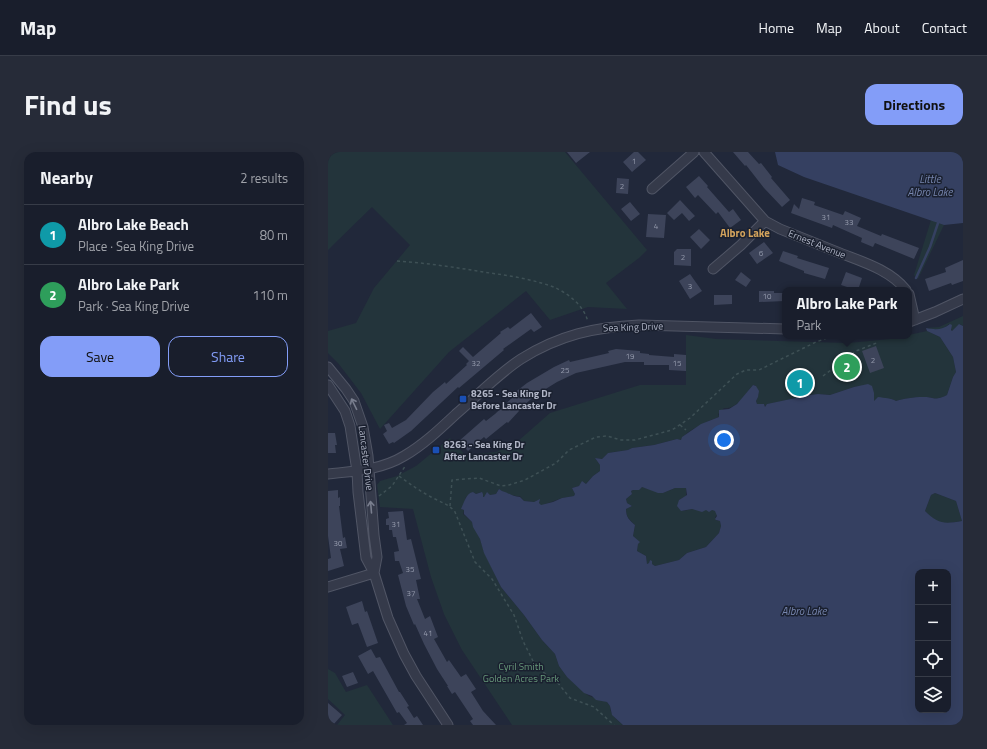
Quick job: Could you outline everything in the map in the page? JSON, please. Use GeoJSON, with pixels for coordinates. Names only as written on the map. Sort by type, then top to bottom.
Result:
{"type":"FeatureCollection","features":[{"type":"Feature","properties":{"kind":"street"},"geometry":{"type":"LineString","coordinates":[[652,189],[694,152]]}},
{"type":"Feature","properties":{"kind":"street","name":"Ernest Avenue"},"geometry":{"type":"LineString","coordinates":[[704,152],[765,221],[780,229],[875,267],[893,277],[904,287]]}},
{"type":"Feature","properties":{"kind":"street"},"geometry":{"type":"LineString","coordinates":[[713,269],[741,245],[765,221]]}},
{"type":"Feature","properties":{"kind":"street"},"geometry":{"type":"LineString","coordinates":[[912,321],[963,299]]}},
{"type":"Feature","properties":{"kind":"street","name":"Sea King Drive"},"geometry":{"type":"LineString","coordinates":[[328,474],[379,467],[404,456],[424,443],[520,360],[541,347],[567,337],[590,330],[616,326],[639,325],[782,329]]}},
{"type":"Feature","properties":{"kind":"street","name":"Lancaster Drive"},"geometry":{"type":"LineString","coordinates":[[328,367],[346,389],[359,414],[363,427],[369,469],[377,557],[374,573]]}},
{"type":"Feature","properties":{"kind":"street","name":"Lancaster Drive"},"geometry":{"type":"LineString","coordinates":[[328,385],[344,411],[350,426],[357,471],[366,558],[374,573],[388,618],[404,654],[416,676],[448,725]]}},
{"type":"Feature","properties":{"kind":"street"},"geometry":{"type":"LineString","coordinates":[[363,536],[374,535]]}},
{"type":"Feature","properties":{"kind":"street"},"geometry":{"type":"LineString","coordinates":[[328,587],[374,573]]}},
{"type":"Feature","properties":{"kind":"path"},"geometry":{"type":"LineString","coordinates":[[397,261],[431,263],[505,275],[538,282],[555,288],[565,293],[579,304],[587,316],[590,330]]}},
{"type":"Feature","properties":{"kind":"path"},"geometry":{"type":"LineString","coordinates":[[450,506],[452,480],[479,478],[501,486],[509,485],[525,480],[556,463],[568,450],[596,437],[607,436],[621,440],[635,440],[672,430],[690,418],[737,374],[746,370],[759,370],[824,339]]}},
{"type":"Feature","properties":{"kind":"path"},"geometry":{"type":"LineString","coordinates":[[822,376],[856,351],[879,342]]}},
{"type":"Feature","properties":{"kind":"path"},"geometry":{"type":"LineString","coordinates":[[680,425],[686,430]]}},
{"type":"Feature","properties":{"kind":"path"},"geometry":{"type":"LineString","coordinates":[[376,498],[392,486],[406,464]]}},
{"type":"Feature","properties":{"kind":"path"},"geometry":{"type":"LineString","coordinates":[[399,476],[414,488],[450,506],[455,512],[475,562],[492,579],[514,614],[523,641],[533,661],[539,669],[558,683],[570,698],[594,707],[614,725]]}},
{"type":"Feature","properties":{"kind":"green space"},"geometry":{"type":"Polygon","coordinates":[[[328,152],[565,152],[647,250],[639,258],[606,283],[627,309],[588,307],[550,320],[526,291],[449,352],[380,429],[361,393],[338,363],[328,353],[328,331],[356,323],[374,288],[410,245],[372,207],[328,250],[328,152]]]}},
{"type":"Feature","properties":{"kind":"green space"},"geometry":{"type":"Polygon","coordinates":[[[931,220],[944,225],[918,279],[914,275],[931,220]]]}},
{"type":"Feature","properties":{"kind":"green space"},"geometry":{"type":"Polygon","coordinates":[[[963,316],[963,326],[960,324],[952,331],[949,324],[944,328],[926,328],[939,327],[963,316]]]}},
{"type":"Feature","properties":{"kind":"green space","name":"Cyril Smith Golden Acres Park"},"geometry":{"type":"Polygon","coordinates":[[[927,331],[940,337],[953,357],[956,372],[947,395],[936,398],[916,397],[896,401],[892,399],[877,398],[874,401],[860,386],[830,395],[810,395],[768,404],[766,407],[764,404],[757,404],[756,401],[758,393],[755,385],[753,385],[737,404],[729,408],[724,408],[718,414],[719,417],[704,423],[687,433],[681,440],[677,439],[654,445],[608,453],[602,459],[595,458],[600,465],[600,471],[586,484],[583,482],[579,486],[572,488],[575,494],[574,496],[562,498],[543,505],[540,505],[538,500],[534,502],[524,501],[520,496],[503,492],[499,489],[496,494],[490,495],[488,493],[484,497],[481,492],[476,494],[473,492],[466,497],[462,510],[464,510],[463,514],[472,522],[501,587],[542,640],[555,654],[559,666],[567,677],[589,696],[607,702],[613,715],[623,725],[512,725],[462,650],[444,614],[431,577],[413,509],[380,507],[377,485],[380,481],[397,476],[416,466],[450,438],[465,455],[496,452],[517,442],[550,413],[640,385],[686,385],[686,335],[716,339],[848,343],[890,339],[912,339],[912,334],[927,331]]]}},
{"type":"Feature","properties":{"kind":"green space"},"geometry":{"type":"Polygon","coordinates":[[[642,487],[663,493],[675,488],[686,488],[686,496],[679,500],[683,511],[692,509],[716,511],[717,515],[715,517],[717,521],[720,521],[721,526],[719,533],[706,547],[687,553],[679,560],[655,566],[650,560],[647,564],[646,556],[637,551],[639,542],[633,536],[635,525],[628,518],[626,512],[626,509],[632,506],[627,503],[626,499],[632,494],[631,491],[642,487]]]}},
{"type":"Feature","properties":{"kind":"green space"},"geometry":{"type":"Polygon","coordinates":[[[935,493],[956,501],[962,521],[946,523],[938,521],[925,511],[931,495],[935,493]]]}},
{"type":"Feature","properties":{"kind":"green space"},"geometry":{"type":"Polygon","coordinates":[[[328,669],[335,673],[346,692],[367,685],[393,725],[337,725],[345,715],[328,699],[328,669]]]}},
{"type":"Feature","properties":{"kind":"water","name":"Little Albro Lake"},"geometry":{"type":"Polygon","coordinates":[[[775,152],[963,152],[963,223],[944,225],[804,177],[778,165],[775,152]]]}},
{"type":"Feature","properties":{"kind":"water","name":"Albro Lake"},"geometry":{"type":"Polygon","coordinates":[[[950,324],[952,325],[952,331],[959,324],[963,326],[963,725],[623,725],[612,715],[610,706],[607,702],[596,700],[592,696],[584,693],[567,677],[559,666],[555,654],[542,640],[501,587],[484,553],[480,539],[473,527],[472,522],[464,514],[464,510],[461,509],[469,494],[473,492],[476,494],[482,492],[484,497],[487,492],[490,495],[496,494],[499,489],[513,496],[520,497],[524,501],[534,502],[540,499],[539,503],[541,505],[562,498],[574,496],[575,494],[572,488],[579,486],[582,481],[586,484],[600,471],[600,465],[595,458],[602,459],[608,453],[654,445],[677,439],[681,440],[682,437],[701,424],[719,417],[719,410],[729,409],[737,404],[753,385],[756,386],[759,391],[756,401],[757,404],[764,404],[765,407],[767,404],[810,395],[830,395],[868,384],[872,386],[874,401],[878,397],[896,401],[916,397],[942,397],[947,395],[956,372],[953,357],[940,337],[927,331],[926,328],[939,329],[950,324]],[[642,487],[639,490],[631,491],[632,494],[626,499],[627,503],[632,506],[626,509],[626,512],[628,518],[635,525],[633,536],[640,542],[638,544],[637,551],[646,556],[647,564],[650,560],[655,566],[679,560],[687,553],[706,547],[719,533],[721,526],[720,521],[715,519],[717,516],[715,511],[712,510],[709,512],[706,510],[702,512],[692,509],[681,511],[677,506],[679,500],[687,495],[686,488],[675,488],[663,493],[658,493],[642,487]],[[935,493],[931,495],[925,511],[938,521],[950,523],[962,521],[956,501],[935,493]]]}},
{"type":"Feature","properties":{"kind":"building"},"geometry":{"type":"Polygon","coordinates":[[[567,152],[590,152],[576,163],[567,152]]]}},
{"type":"Feature","properties":{"kind":"building"},"geometry":{"type":"Polygon","coordinates":[[[634,152],[638,152],[646,160],[632,172],[623,162],[634,152]]]}},
{"type":"Feature","properties":{"kind":"building"},"geometry":{"type":"Polygon","coordinates":[[[733,152],[748,152],[759,164],[761,163],[772,177],[771,178],[790,200],[782,207],[733,152]]]}},
{"type":"Feature","properties":{"kind":"building"},"geometry":{"type":"Polygon","coordinates":[[[699,176],[729,212],[733,209],[741,220],[730,228],[718,212],[716,214],[698,195],[695,198],[686,187],[699,176]]]}},
{"type":"Feature","properties":{"kind":"building"},"geometry":{"type":"Polygon","coordinates":[[[617,178],[629,179],[628,194],[616,193],[617,178]]]}},
{"type":"Feature","properties":{"kind":"building"},"geometry":{"type":"Polygon","coordinates":[[[802,198],[815,202],[814,205],[843,215],[845,211],[861,218],[857,226],[881,236],[882,234],[919,248],[914,259],[875,243],[873,247],[861,242],[862,238],[833,225],[832,228],[791,213],[794,204],[799,209],[802,198]]]}},
{"type":"Feature","properties":{"kind":"building"},"geometry":{"type":"Polygon","coordinates":[[[680,200],[695,216],[689,221],[682,213],[674,220],[667,213],[680,200]]]}},
{"type":"Feature","properties":{"kind":"building"},"geometry":{"type":"Polygon","coordinates":[[[630,202],[640,214],[631,221],[621,209],[630,202]]]}},
{"type":"Feature","properties":{"kind":"building"},"geometry":{"type":"Polygon","coordinates":[[[648,214],[666,215],[664,238],[646,237],[648,214]]]}},
{"type":"Feature","properties":{"kind":"building"},"geometry":{"type":"Polygon","coordinates":[[[699,229],[710,240],[701,249],[690,237],[699,229]]]}},
{"type":"Feature","properties":{"kind":"building"},"geometry":{"type":"Polygon","coordinates":[[[764,242],[773,253],[757,264],[749,253],[764,242]]]}},
{"type":"Feature","properties":{"kind":"building"},"geometry":{"type":"Polygon","coordinates":[[[677,249],[691,249],[691,266],[674,265],[674,252],[677,249]]]}},
{"type":"Feature","properties":{"kind":"building"},"geometry":{"type":"Polygon","coordinates":[[[783,251],[798,256],[797,258],[829,268],[825,279],[804,273],[804,271],[779,261],[783,251]]]}},
{"type":"Feature","properties":{"kind":"building"},"geometry":{"type":"Polygon","coordinates":[[[963,260],[963,281],[952,285],[951,283],[929,291],[925,279],[946,272],[945,268],[963,260]]]}},
{"type":"Feature","properties":{"kind":"building"},"geometry":{"type":"Polygon","coordinates":[[[741,272],[751,280],[746,287],[735,280],[741,272]]]}},
{"type":"Feature","properties":{"kind":"building"},"geometry":{"type":"Polygon","coordinates":[[[846,272],[862,278],[859,287],[847,287],[841,285],[846,272]]]}},
{"type":"Feature","properties":{"kind":"building"},"geometry":{"type":"Polygon","coordinates":[[[690,274],[702,291],[690,299],[679,281],[690,274]]]}},
{"type":"Feature","properties":{"kind":"building"},"geometry":{"type":"Polygon","coordinates":[[[759,291],[774,291],[774,293],[782,293],[782,301],[759,302],[759,291]]]}},
{"type":"Feature","properties":{"kind":"building"},"geometry":{"type":"Polygon","coordinates":[[[714,295],[732,295],[732,304],[714,305],[714,295]]]}},
{"type":"Feature","properties":{"kind":"building"},"geometry":{"type":"Polygon","coordinates":[[[531,313],[542,327],[534,332],[531,329],[503,349],[504,350],[459,388],[458,387],[411,431],[394,443],[389,444],[383,434],[387,431],[384,425],[389,423],[392,428],[406,420],[433,392],[445,382],[446,384],[467,365],[466,364],[469,361],[459,351],[463,347],[473,357],[501,333],[500,332],[508,327],[510,329],[531,313]]]}},
{"type":"Feature","properties":{"kind":"building"},"geometry":{"type":"Polygon","coordinates":[[[876,346],[884,368],[870,373],[862,351],[876,346]]]}},
{"type":"Feature","properties":{"kind":"building"},"geometry":{"type":"Polygon","coordinates":[[[616,349],[640,351],[640,353],[649,355],[674,357],[674,354],[686,355],[686,371],[669,370],[669,365],[644,365],[644,362],[625,362],[576,373],[557,382],[536,395],[518,410],[519,411],[508,423],[507,422],[486,439],[484,437],[468,451],[459,441],[484,419],[486,421],[495,414],[514,396],[513,394],[527,383],[554,367],[569,360],[570,362],[609,353],[608,351],[616,349]]]}},
{"type":"Feature","properties":{"kind":"building"},"geometry":{"type":"Polygon","coordinates":[[[328,433],[335,433],[337,445],[335,445],[336,453],[328,453],[328,433]]]}},
{"type":"Feature","properties":{"kind":"building"},"geometry":{"type":"Polygon","coordinates":[[[338,490],[338,498],[340,497],[339,506],[343,538],[345,537],[347,548],[340,549],[344,566],[328,571],[328,559],[331,558],[328,536],[328,491],[338,490]]]}},
{"type":"Feature","properties":{"kind":"building"},"geometry":{"type":"Polygon","coordinates":[[[403,511],[407,540],[411,539],[421,579],[416,580],[420,599],[417,599],[425,619],[430,616],[438,637],[434,639],[447,662],[449,660],[461,677],[466,674],[476,689],[471,692],[483,711],[496,725],[473,725],[470,721],[473,719],[455,692],[452,694],[437,669],[415,624],[414,625],[406,606],[398,575],[403,573],[399,561],[395,561],[394,552],[399,551],[396,537],[393,537],[392,530],[389,530],[389,525],[386,525],[386,519],[389,518],[388,512],[403,511]]]}},
{"type":"Feature","properties":{"kind":"building"},"geometry":{"type":"Polygon","coordinates":[[[362,601],[378,643],[367,647],[358,623],[352,625],[346,607],[362,601]]]}},
{"type":"Feature","properties":{"kind":"building"},"geometry":{"type":"Polygon","coordinates":[[[371,649],[376,658],[380,657],[399,692],[409,706],[407,707],[414,718],[417,716],[423,725],[404,725],[407,723],[399,712],[397,713],[373,671],[368,674],[358,656],[371,649]]]}},
{"type":"Feature","properties":{"kind":"building"},"geometry":{"type":"Polygon","coordinates":[[[353,672],[358,683],[347,687],[342,676],[353,672]]]}},
{"type":"Feature","properties":{"kind":"building"},"geometry":{"type":"Polygon","coordinates":[[[328,703],[342,715],[333,725],[328,720],[328,703]]]}},
{"type":"Feature","properties":{"kind":"waterway"},"geometry":{"type":"LineString","coordinates":[[916,278],[930,247],[938,223]]}},
{"type":"Feature","properties":{"kind":"place","name":"Albro Lake Park"},"geometry":{"type":"Point","coordinates":[847,367]}},
{"type":"Feature","properties":{"kind":"place","name":"Albro Lake Beach"},"geometry":{"type":"Point","coordinates":[800,383]}},
{"type":"Feature","properties":{"kind":"place","name":"8265 - Sea King Dr Before Lancaster Dr"},"geometry":{"type":"Point","coordinates":[463,399]}},
{"type":"Feature","properties":{"kind":"place","name":"8263 - Sea King Dr After Lancaster Dr"},"geometry":{"type":"Point","coordinates":[436,450]}},
{"type":"Feature","properties":{"kind":"district","name":"Albro Lake"},"geometry":{"type":"Point","coordinates":[745,233]}}]}
